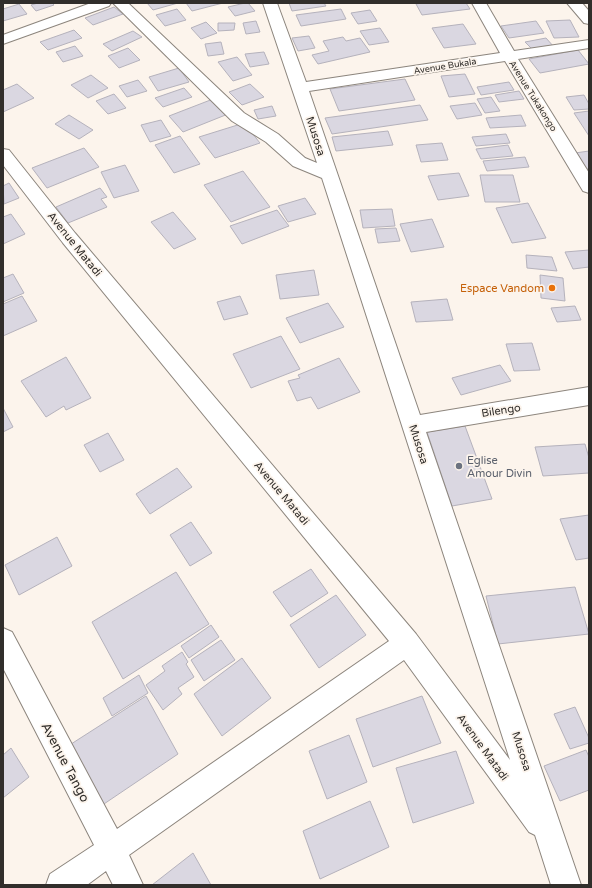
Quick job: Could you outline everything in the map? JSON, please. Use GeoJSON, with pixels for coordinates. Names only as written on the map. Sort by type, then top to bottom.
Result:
{"type":"FeatureCollection","features":[{"type":"Feature","properties":{"kind":"street"},"geometry":{"type":"LineString","coordinates":[[3,40],[104,3]]}},
{"type":"Feature","properties":{"kind":"street"},"geometry":{"type":"LineString","coordinates":[[120,3],[238,117],[272,138],[299,162],[329,175]]}},
{"type":"Feature","properties":{"kind":"street","name":"Musosa"},"geometry":{"type":"LineString","coordinates":[[270,3],[300,88],[552,839],[566,885]]}},
{"type":"Feature","properties":{"kind":"street","name":"Avenue Tukakongo"},"geometry":{"type":"LineString","coordinates":[[479,3],[509,56],[589,187]]}},
{"type":"Feature","properties":{"kind":"street"},"geometry":{"type":"LineString","coordinates":[[574,3],[589,20]]}},
{"type":"Feature","properties":{"kind":"street","name":"Avenue Bukala"},"geometry":{"type":"LineString","coordinates":[[300,88],[589,44]]}},
{"type":"Feature","properties":{"kind":"street","name":"Avenue Matadi"},"geometry":{"type":"LineString","coordinates":[[3,154],[69,238],[407,643],[552,839]]}},
{"type":"Feature","properties":{"kind":"street","name":"Bilengo"},"geometry":{"type":"LineString","coordinates":[[413,425],[589,396]]}},
{"type":"Feature","properties":{"kind":"street","name":"Avenue Tango"},"geometry":{"type":"LineString","coordinates":[[3,640],[112,850],[128,885]]}},
{"type":"Feature","properties":{"kind":"street"},"geometry":{"type":"LineString","coordinates":[[61,885],[407,643]]}},
{"type":"Feature","properties":{"kind":"building"},"geometry":{"type":"Polygon","coordinates":[[[38,3],[52,3],[54,5],[36,11],[31,5],[38,3]]]}},
{"type":"Feature","properties":{"kind":"building"},"geometry":{"type":"Polygon","coordinates":[[[147,3],[178,3],[153,10],[147,3]]]}},
{"type":"Feature","properties":{"kind":"building"},"geometry":{"type":"Polygon","coordinates":[[[186,3],[223,3],[192,11],[186,3]]]}},
{"type":"Feature","properties":{"kind":"building"},"geometry":{"type":"Polygon","coordinates":[[[248,3],[255,11],[235,16],[228,7],[248,3]]]}},
{"type":"Feature","properties":{"kind":"building"},"geometry":{"type":"Polygon","coordinates":[[[289,3],[324,3],[326,6],[292,11],[289,3]]]}},
{"type":"Feature","properties":{"kind":"building"},"geometry":{"type":"Polygon","coordinates":[[[466,3],[470,9],[422,15],[416,4],[466,3]]]}},
{"type":"Feature","properties":{"kind":"building"},"geometry":{"type":"Polygon","coordinates":[[[19,4],[27,14],[3,21],[3,9],[19,4]]]}},
{"type":"Feature","properties":{"kind":"building"},"geometry":{"type":"Polygon","coordinates":[[[114,7],[123,14],[93,25],[85,18],[114,7]]]}},
{"type":"Feature","properties":{"kind":"building"},"geometry":{"type":"Polygon","coordinates":[[[177,9],[186,20],[165,26],[156,15],[177,9]]]}},
{"type":"Feature","properties":{"kind":"building"},"geometry":{"type":"Polygon","coordinates":[[[341,9],[346,19],[301,26],[296,15],[341,9]]]}},
{"type":"Feature","properties":{"kind":"building"},"geometry":{"type":"Polygon","coordinates":[[[370,10],[377,21],[358,24],[351,13],[370,10]]]}},
{"type":"Feature","properties":{"kind":"building"},"geometry":{"type":"Polygon","coordinates":[[[570,20],[579,37],[554,38],[546,21],[570,20]]]}},
{"type":"Feature","properties":{"kind":"building"},"geometry":{"type":"Polygon","coordinates":[[[256,21],[260,32],[246,34],[243,23],[256,21]]]}},
{"type":"Feature","properties":{"kind":"building"},"geometry":{"type":"Polygon","coordinates":[[[536,21],[544,33],[509,38],[501,26],[536,21]]]}},
{"type":"Feature","properties":{"kind":"building"},"geometry":{"type":"Polygon","coordinates":[[[206,22],[217,33],[201,39],[191,28],[206,22]]]}},
{"type":"Feature","properties":{"kind":"building"},"geometry":{"type":"Polygon","coordinates":[[[218,23],[235,23],[234,30],[218,31],[218,23]]]}},
{"type":"Feature","properties":{"kind":"building"},"geometry":{"type":"Polygon","coordinates":[[[463,24],[476,44],[444,48],[432,28],[463,24]]]}},
{"type":"Feature","properties":{"kind":"building"},"geometry":{"type":"Polygon","coordinates":[[[380,28],[389,42],[369,45],[360,31],[380,28]]]}},
{"type":"Feature","properties":{"kind":"building"},"geometry":{"type":"Polygon","coordinates":[[[74,30],[82,38],[48,50],[40,42],[74,30]]]}},
{"type":"Feature","properties":{"kind":"building"},"geometry":{"type":"Polygon","coordinates":[[[133,31],[142,37],[112,51],[103,44],[133,31]]]}},
{"type":"Feature","properties":{"kind":"building"},"geometry":{"type":"Polygon","coordinates":[[[309,36],[315,48],[298,51],[292,38],[309,36]]]}},
{"type":"Feature","properties":{"kind":"building"},"geometry":{"type":"Polygon","coordinates":[[[343,37],[346,41],[360,38],[370,52],[318,64],[312,55],[329,51],[323,41],[343,37]]]}},
{"type":"Feature","properties":{"kind":"building"},"geometry":{"type":"Polygon","coordinates":[[[546,38],[554,47],[533,50],[525,42],[546,38]]]}},
{"type":"Feature","properties":{"kind":"building"},"geometry":{"type":"Polygon","coordinates":[[[221,42],[224,54],[208,56],[205,44],[221,42]]]}},
{"type":"Feature","properties":{"kind":"building"},"geometry":{"type":"Polygon","coordinates":[[[75,46],[83,56],[63,62],[56,52],[75,46]]]}},
{"type":"Feature","properties":{"kind":"building"},"geometry":{"type":"Polygon","coordinates":[[[128,48],[140,60],[119,68],[108,56],[128,48]]]}},
{"type":"Feature","properties":{"kind":"building"},"geometry":{"type":"Polygon","coordinates":[[[578,50],[589,64],[540,73],[529,59],[578,50]]]}},
{"type":"Feature","properties":{"kind":"building"},"geometry":{"type":"Polygon","coordinates":[[[264,52],[269,64],[250,67],[245,54],[264,52]]]}},
{"type":"Feature","properties":{"kind":"building"},"geometry":{"type":"Polygon","coordinates":[[[237,57],[252,75],[233,81],[218,62],[237,57]]]}},
{"type":"Feature","properties":{"kind":"building"},"geometry":{"type":"Polygon","coordinates":[[[179,68],[189,82],[158,91],[149,77],[179,68]]]}},
{"type":"Feature","properties":{"kind":"building"},"geometry":{"type":"Polygon","coordinates":[[[465,74],[475,94],[449,97],[441,76],[465,74]]]}},
{"type":"Feature","properties":{"kind":"building"},"geometry":{"type":"Polygon","coordinates":[[[91,75],[108,88],[88,98],[71,85],[91,75]]]}},
{"type":"Feature","properties":{"kind":"building"},"geometry":{"type":"Polygon","coordinates":[[[405,79],[415,100],[339,111],[330,89],[405,79]]]}},
{"type":"Feature","properties":{"kind":"building"},"geometry":{"type":"Polygon","coordinates":[[[138,80],[147,91],[127,97],[119,86],[138,80]]]}},
{"type":"Feature","properties":{"kind":"building"},"geometry":{"type":"Polygon","coordinates":[[[509,82],[514,90],[481,95],[477,87],[509,82]]]}},
{"type":"Feature","properties":{"kind":"building"},"geometry":{"type":"Polygon","coordinates":[[[17,84],[34,98],[3,112],[3,90],[17,84]]]}},
{"type":"Feature","properties":{"kind":"building"},"geometry":{"type":"Polygon","coordinates":[[[250,84],[264,97],[242,105],[229,92],[250,84]]]}},
{"type":"Feature","properties":{"kind":"building"},"geometry":{"type":"Polygon","coordinates":[[[184,88],[192,97],[163,107],[155,98],[184,88]]]}},
{"type":"Feature","properties":{"kind":"building"},"geometry":{"type":"Polygon","coordinates":[[[519,91],[524,99],[499,102],[495,95],[519,91]]]}},
{"type":"Feature","properties":{"kind":"building"},"geometry":{"type":"Polygon","coordinates":[[[114,94],[126,108],[108,114],[96,101],[114,94]]]}},
{"type":"Feature","properties":{"kind":"building"},"geometry":{"type":"Polygon","coordinates":[[[584,95],[589,104],[589,109],[574,110],[566,97],[584,95]]]}},
{"type":"Feature","properties":{"kind":"building"},"geometry":{"type":"Polygon","coordinates":[[[491,97],[500,111],[485,113],[477,99],[491,97]]]}},
{"type":"Feature","properties":{"kind":"building"},"geometry":{"type":"Polygon","coordinates":[[[213,99],[228,114],[183,132],[169,116],[213,99]]]}},
{"type":"Feature","properties":{"kind":"building"},"geometry":{"type":"Polygon","coordinates":[[[475,103],[482,115],[457,119],[450,106],[475,103]]]}},
{"type":"Feature","properties":{"kind":"building"},"geometry":{"type":"Polygon","coordinates":[[[420,105],[428,120],[332,134],[325,118],[420,105]]]}},
{"type":"Feature","properties":{"kind":"building"},"geometry":{"type":"Polygon","coordinates":[[[272,106],[276,116],[258,119],[254,110],[272,106]]]}},
{"type":"Feature","properties":{"kind":"building"},"geometry":{"type":"Polygon","coordinates":[[[589,111],[589,136],[574,113],[589,111]]]}},
{"type":"Feature","properties":{"kind":"building"},"geometry":{"type":"Polygon","coordinates":[[[69,115],[93,130],[79,139],[55,124],[69,115]]]}},
{"type":"Feature","properties":{"kind":"building"},"geometry":{"type":"Polygon","coordinates":[[[521,115],[526,126],[490,128],[486,118],[521,115]]]}},
{"type":"Feature","properties":{"kind":"building"},"geometry":{"type":"Polygon","coordinates":[[[161,120],[171,136],[150,142],[141,125],[161,120]]]}},
{"type":"Feature","properties":{"kind":"building"},"geometry":{"type":"Polygon","coordinates":[[[244,123],[260,143],[215,158],[199,137],[244,123]]]}},
{"type":"Feature","properties":{"kind":"building"},"geometry":{"type":"Polygon","coordinates":[[[388,131],[393,145],[336,151],[332,137],[388,131]]]}},
{"type":"Feature","properties":{"kind":"building"},"geometry":{"type":"Polygon","coordinates":[[[506,134],[510,143],[476,146],[472,137],[506,134]]]}},
{"type":"Feature","properties":{"kind":"building"},"geometry":{"type":"Polygon","coordinates":[[[180,136],[200,164],[174,173],[155,145],[180,136]]]}},
{"type":"Feature","properties":{"kind":"building"},"geometry":{"type":"Polygon","coordinates":[[[442,143],[448,160],[421,162],[416,145],[442,143]]]}},
{"type":"Feature","properties":{"kind":"building"},"geometry":{"type":"Polygon","coordinates":[[[508,145],[513,156],[481,159],[476,149],[508,145]]]}},
{"type":"Feature","properties":{"kind":"building"},"geometry":{"type":"Polygon","coordinates":[[[84,148],[99,167],[47,188],[32,168],[84,148]]]}},
{"type":"Feature","properties":{"kind":"building"},"geometry":{"type":"Polygon","coordinates":[[[589,151],[589,169],[585,169],[575,153],[589,151]]]}},
{"type":"Feature","properties":{"kind":"building"},"geometry":{"type":"Polygon","coordinates":[[[525,157],[529,167],[487,171],[483,161],[525,157]]]}},
{"type":"Feature","properties":{"kind":"building"},"geometry":{"type":"Polygon","coordinates":[[[125,165],[139,191],[114,198],[101,172],[125,165]]]}},
{"type":"Feature","properties":{"kind":"building"},"geometry":{"type":"Polygon","coordinates":[[[243,171],[270,207],[231,222],[204,185],[243,171]]]}},
{"type":"Feature","properties":{"kind":"building"},"geometry":{"type":"Polygon","coordinates":[[[459,173],[469,196],[438,200],[428,176],[459,173]]]}},
{"type":"Feature","properties":{"kind":"building"},"geometry":{"type":"Polygon","coordinates":[[[480,175],[513,175],[520,202],[485,202],[480,175]]]}},
{"type":"Feature","properties":{"kind":"building"},"geometry":{"type":"Polygon","coordinates":[[[9,183],[19,198],[4,204],[3,186],[9,183]]]}},
{"type":"Feature","properties":{"kind":"building"},"geometry":{"type":"Polygon","coordinates":[[[100,188],[107,197],[101,199],[107,207],[68,223],[56,207],[100,188]]]}},
{"type":"Feature","properties":{"kind":"building"},"geometry":{"type":"Polygon","coordinates":[[[305,198],[316,214],[288,222],[278,206],[305,198]]]}},
{"type":"Feature","properties":{"kind":"building"},"geometry":{"type":"Polygon","coordinates":[[[528,203],[546,238],[512,243],[496,208],[528,203]]]}},
{"type":"Feature","properties":{"kind":"building"},"geometry":{"type":"Polygon","coordinates":[[[392,209],[395,226],[363,228],[360,210],[392,209]]]}},
{"type":"Feature","properties":{"kind":"building"},"geometry":{"type":"Polygon","coordinates":[[[277,210],[289,226],[242,244],[230,226],[277,210]]]}},
{"type":"Feature","properties":{"kind":"building"},"geometry":{"type":"Polygon","coordinates":[[[173,212],[196,239],[174,249],[151,222],[173,212]]]}},
{"type":"Feature","properties":{"kind":"building"},"geometry":{"type":"Polygon","coordinates":[[[11,214],[25,234],[3,244],[3,217],[11,214]]]}},
{"type":"Feature","properties":{"kind":"building"},"geometry":{"type":"Polygon","coordinates":[[[432,219],[444,247],[411,252],[400,224],[432,219]]]}},
{"type":"Feature","properties":{"kind":"building"},"geometry":{"type":"Polygon","coordinates":[[[396,228],[400,241],[378,243],[375,229],[396,228]]]}},
{"type":"Feature","properties":{"kind":"building"},"geometry":{"type":"Polygon","coordinates":[[[589,250],[589,267],[573,269],[565,252],[589,250]]]}},
{"type":"Feature","properties":{"kind":"building"},"geometry":{"type":"Polygon","coordinates":[[[526,255],[552,257],[557,271],[527,268],[526,255]]]}},
{"type":"Feature","properties":{"kind":"building"},"geometry":{"type":"Polygon","coordinates":[[[314,270],[319,295],[280,299],[276,275],[314,270]]]}},
{"type":"Feature","properties":{"kind":"building"},"geometry":{"type":"Polygon","coordinates":[[[13,274],[24,293],[3,302],[3,278],[13,274]]]}},
{"type":"Feature","properties":{"kind":"building","name":"Espace Vandom"},"geometry":{"type":"Polygon","coordinates":[[[540,275],[563,278],[565,301],[541,298],[540,275]]]}},
{"type":"Feature","properties":{"kind":"building"},"geometry":{"type":"Polygon","coordinates":[[[22,296],[37,321],[3,336],[3,304],[22,296]]]}},
{"type":"Feature","properties":{"kind":"building"},"geometry":{"type":"Polygon","coordinates":[[[240,296],[248,314],[224,320],[217,302],[240,296]]]}},
{"type":"Feature","properties":{"kind":"building"},"geometry":{"type":"Polygon","coordinates":[[[447,299],[453,320],[416,322],[411,302],[447,299]]]}},
{"type":"Feature","properties":{"kind":"building"},"geometry":{"type":"Polygon","coordinates":[[[328,303],[344,327],[300,343],[286,318],[328,303]]]}},
{"type":"Feature","properties":{"kind":"building"},"geometry":{"type":"Polygon","coordinates":[[[575,306],[581,320],[557,322],[551,308],[575,306]]]}},
{"type":"Feature","properties":{"kind":"building"},"geometry":{"type":"Polygon","coordinates":[[[281,336],[300,369],[251,388],[233,354],[281,336]]]}},
{"type":"Feature","properties":{"kind":"building"},"geometry":{"type":"Polygon","coordinates":[[[532,343],[540,370],[514,371],[506,344],[532,343]]]}},
{"type":"Feature","properties":{"kind":"building"},"geometry":{"type":"Polygon","coordinates":[[[66,357],[91,398],[66,410],[64,406],[46,417],[21,381],[66,357]]]}},
{"type":"Feature","properties":{"kind":"building"},"geometry":{"type":"Polygon","coordinates":[[[339,358],[360,392],[318,409],[311,397],[297,401],[288,381],[300,378],[298,375],[339,358]]]}},
{"type":"Feature","properties":{"kind":"building"},"geometry":{"type":"Polygon","coordinates":[[[500,365],[511,381],[461,395],[452,378],[500,365]]]}},
{"type":"Feature","properties":{"kind":"building"},"geometry":{"type":"Polygon","coordinates":[[[3,408],[13,427],[3,432],[3,408]]]}},
{"type":"Feature","properties":{"kind":"building","name":"Eglise Amour Divin"},"geometry":{"type":"Polygon","coordinates":[[[465,426],[492,499],[452,506],[427,432],[465,426]]]}},
{"type":"Feature","properties":{"kind":"building"},"geometry":{"type":"Polygon","coordinates":[[[108,433],[124,460],[100,472],[84,445],[108,433]]]}},
{"type":"Feature","properties":{"kind":"building"},"geometry":{"type":"Polygon","coordinates":[[[585,444],[589,458],[589,473],[543,476],[535,447],[585,444]]]}},
{"type":"Feature","properties":{"kind":"building"},"geometry":{"type":"Polygon","coordinates":[[[177,468],[192,487],[150,514],[136,494],[177,468]]]}},
{"type":"Feature","properties":{"kind":"building"},"geometry":{"type":"Polygon","coordinates":[[[589,515],[589,558],[576,560],[560,519],[589,515]]]}},
{"type":"Feature","properties":{"kind":"building"},"geometry":{"type":"Polygon","coordinates":[[[191,522],[212,553],[190,566],[170,535],[191,522]]]}},
{"type":"Feature","properties":{"kind":"building"},"geometry":{"type":"Polygon","coordinates":[[[57,537],[72,566],[19,595],[5,565],[57,537]]]}},
{"type":"Feature","properties":{"kind":"building"},"geometry":{"type":"Polygon","coordinates":[[[311,569],[328,593],[291,617],[273,592],[311,569]]]}},
{"type":"Feature","properties":{"kind":"building"},"geometry":{"type":"Polygon","coordinates":[[[176,572],[209,624],[123,679],[92,622],[176,572]]]}},
{"type":"Feature","properties":{"kind":"building"},"geometry":{"type":"Polygon","coordinates":[[[575,587],[589,634],[498,644],[486,596],[575,587]]]}},
{"type":"Feature","properties":{"kind":"building"},"geometry":{"type":"Polygon","coordinates":[[[336,595],[366,635],[319,668],[290,625],[336,595]]]}},
{"type":"Feature","properties":{"kind":"building"},"geometry":{"type":"Polygon","coordinates":[[[211,625],[219,637],[189,658],[181,646],[211,625]]]}},
{"type":"Feature","properties":{"kind":"building"},"geometry":{"type":"Polygon","coordinates":[[[221,640],[235,660],[204,681],[191,660],[221,640]]]}},
{"type":"Feature","properties":{"kind":"building"},"geometry":{"type":"Polygon","coordinates":[[[182,652],[188,662],[186,664],[194,677],[178,688],[182,694],[163,710],[146,685],[165,671],[162,666],[182,652]]]}},
{"type":"Feature","properties":{"kind":"building"},"geometry":{"type":"Polygon","coordinates":[[[242,658],[271,698],[222,736],[194,694],[242,658]]]}},
{"type":"Feature","properties":{"kind":"building"},"geometry":{"type":"Polygon","coordinates":[[[139,675],[148,693],[112,716],[103,698],[139,675]]]}},
{"type":"Feature","properties":{"kind":"building"},"geometry":{"type":"Polygon","coordinates":[[[146,696],[178,754],[98,808],[68,746],[146,696]]]}},
{"type":"Feature","properties":{"kind":"building"},"geometry":{"type":"Polygon","coordinates":[[[422,696],[441,743],[373,767],[356,719],[422,696]]]}},
{"type":"Feature","properties":{"kind":"building"},"geometry":{"type":"Polygon","coordinates":[[[575,707],[589,738],[589,743],[570,749],[554,714],[575,707]]]}},
{"type":"Feature","properties":{"kind":"building"},"geometry":{"type":"Polygon","coordinates":[[[349,735],[367,782],[327,799],[309,751],[349,735]]]}},
{"type":"Feature","properties":{"kind":"building"},"geometry":{"type":"Polygon","coordinates":[[[11,748],[29,777],[3,798],[3,755],[11,748]]]}},
{"type":"Feature","properties":{"kind":"building"},"geometry":{"type":"Polygon","coordinates":[[[586,750],[589,757],[589,790],[560,801],[544,766],[586,750]]]}},
{"type":"Feature","properties":{"kind":"building"},"geometry":{"type":"Polygon","coordinates":[[[456,751],[474,803],[413,823],[396,768],[456,751]]]}},
{"type":"Feature","properties":{"kind":"building"},"geometry":{"type":"Polygon","coordinates":[[[370,801],[389,847],[320,879],[303,831],[370,801]]]}},
{"type":"Feature","properties":{"kind":"building"},"geometry":{"type":"Polygon","coordinates":[[[193,853],[211,885],[152,885],[193,853]]]}},
{"type":"Feature","properties":{"kind":"place","name":"Espace Vandom"},"geometry":{"type":"Point","coordinates":[552,288]}},
{"type":"Feature","properties":{"kind":"place","name":"Eglise Amour Divin"},"geometry":{"type":"Point","coordinates":[459,466]}}]}
